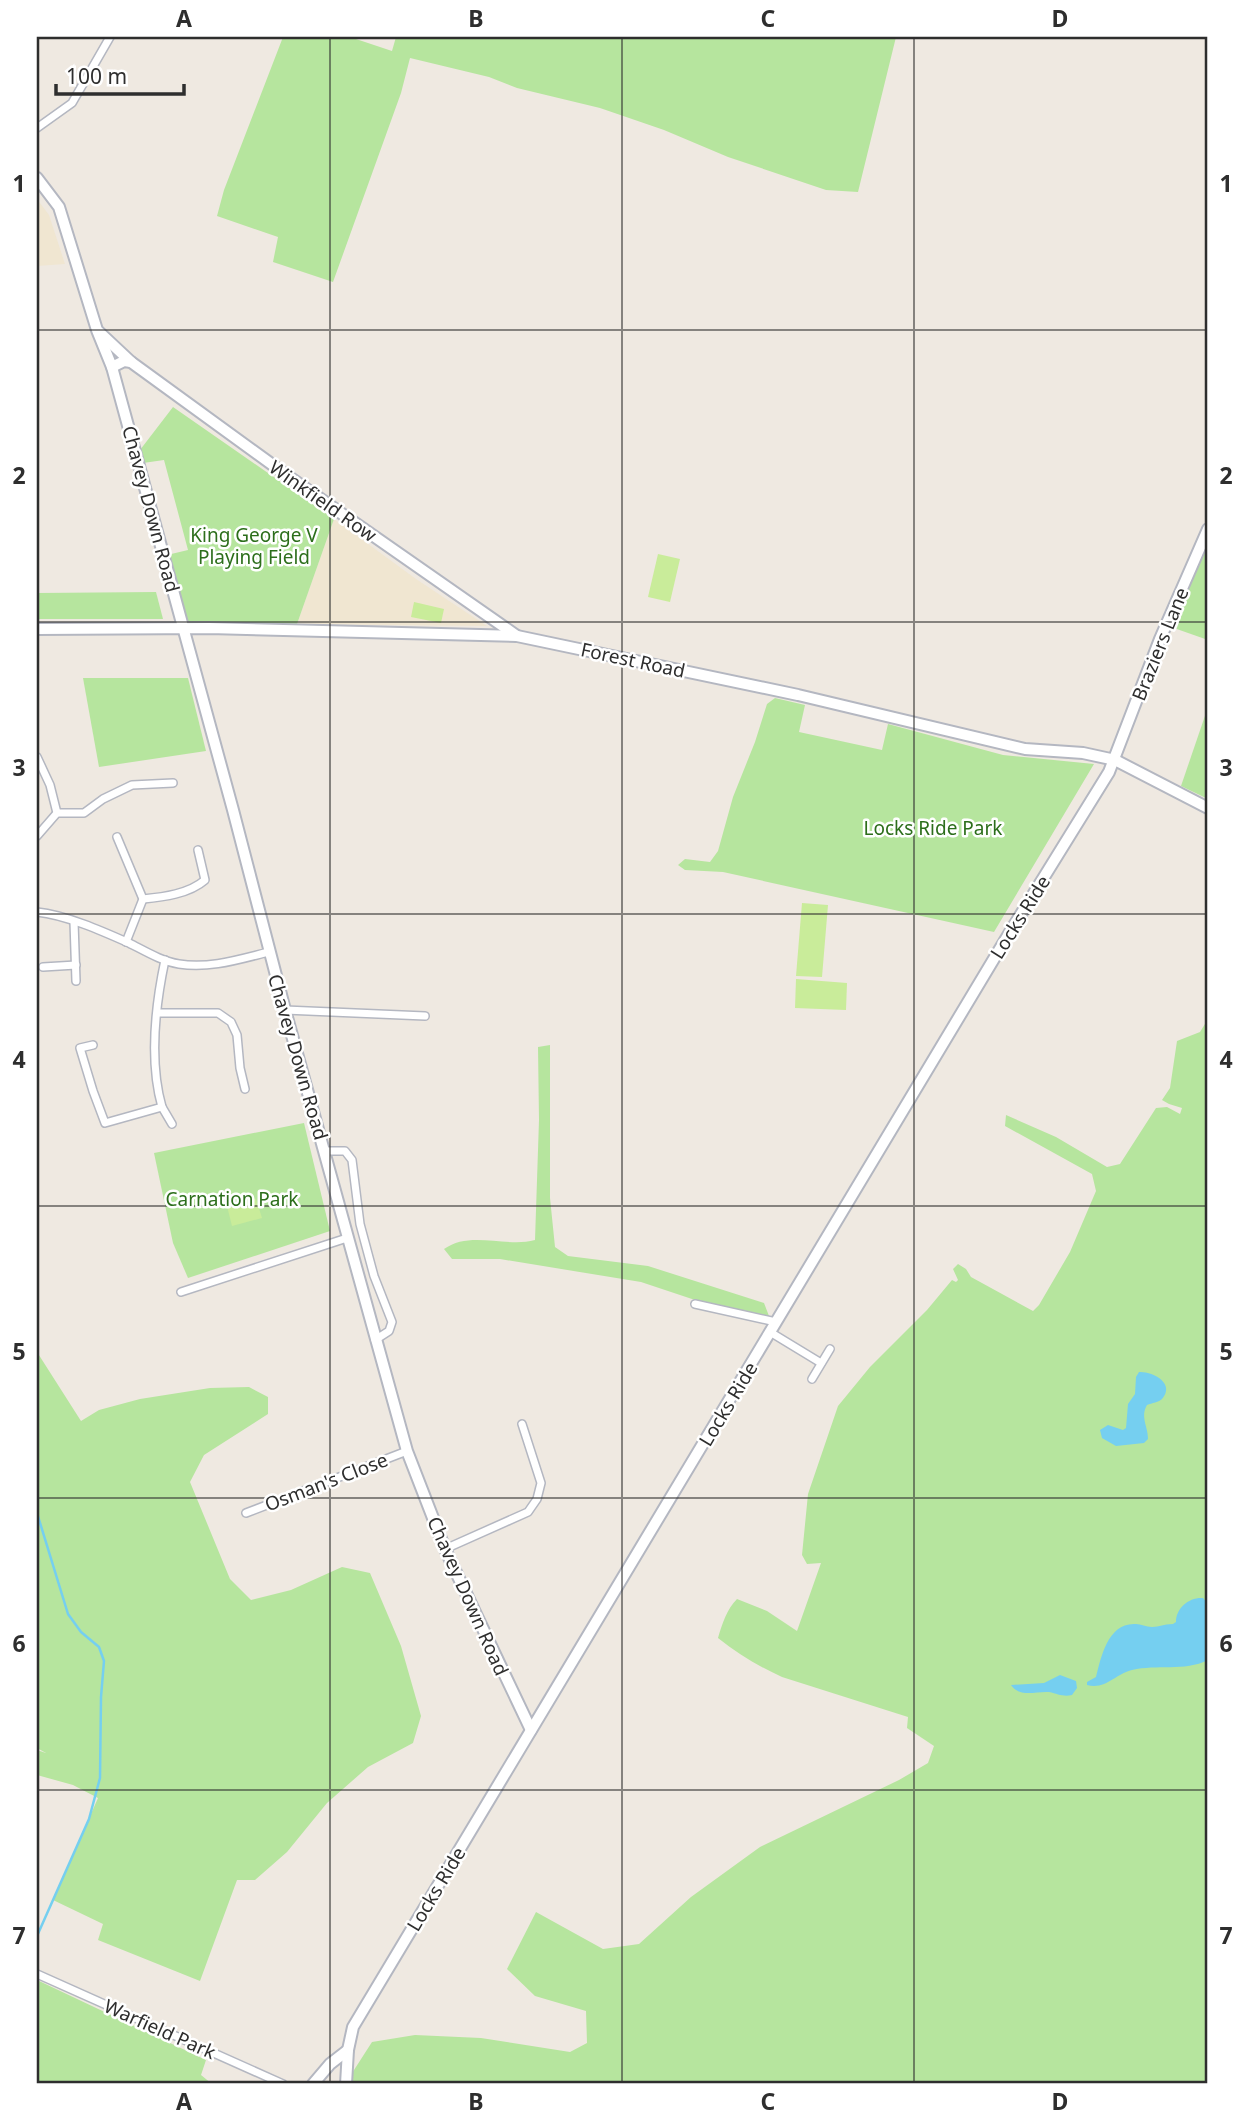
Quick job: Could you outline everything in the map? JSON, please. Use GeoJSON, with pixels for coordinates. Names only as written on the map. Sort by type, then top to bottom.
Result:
{"type":"FeatureCollection","features":[{"type":"Feature","properties":{"kind":"main road","name":"Winkfield Row"},"geometry":{"type":"LineString","coordinates":[[37,178],[59,207],[97,330],[112,367]]}},
{"type":"Feature","properties":{"kind":"main road","name":"Winkfield Row"},"geometry":{"type":"LineString","coordinates":[[97,330],[131,362],[279,470],[517,636]]}},
{"type":"Feature","properties":{"kind":"main road"},"geometry":{"type":"LineString","coordinates":[[112,367],[124,361],[131,362]]}},
{"type":"Feature","properties":{"kind":"main road","name":"Chavey Down Road"},"geometry":{"type":"LineString","coordinates":[[112,367],[407,1451],[444,1549],[531,1730]]}},
{"type":"Feature","properties":{"kind":"main road","name":"Braziers Lane"},"geometry":{"type":"LineString","coordinates":[[1115,760],[1160,639],[1208,529]]}},
{"type":"Feature","properties":{"kind":"main road","name":"Forest Road"},"geometry":{"type":"LineString","coordinates":[[37,629],[184,628],[517,636],[798,695],[1025,749],[1083,753],[1115,760],[1208,808]]}},
{"type":"Feature","properties":{"kind":"main road","name":"Locks Ride"},"geometry":{"type":"LineString","coordinates":[[348,2050],[353,2027],[1115,760]]}},
{"type":"Feature","properties":{"kind":"main road"},"geometry":{"type":"LineString","coordinates":[[313,2084],[330,2064],[348,2050]]}},
{"type":"Feature","properties":{"kind":"main road"},"geometry":{"type":"LineString","coordinates":[[346,2084],[348,2050]]}},
{"type":"Feature","properties":{"kind":"street"},"geometry":{"type":"LineString","coordinates":[[37,128],[72,103],[110,37]]}},
{"type":"Feature","properties":{"kind":"street"},"geometry":{"type":"LineString","coordinates":[[37,757],[50,785],[57,813]]}},
{"type":"Feature","properties":{"kind":"street"},"geometry":{"type":"LineString","coordinates":[[37,836],[57,813],[84,813],[103,799],[132,785],[173,783]]}},
{"type":"Feature","properties":{"kind":"street"},"geometry":{"type":"LineString","coordinates":[[117,837],[143,899],[126,942]]}},
{"type":"Feature","properties":{"kind":"street"},"geometry":{"type":"LineString","coordinates":[[143,899],[168,896],[199,885],[205,880],[198,850]]}},
{"type":"Feature","properties":{"kind":"street"},"geometry":{"type":"LineString","coordinates":[[37,912],[49,913],[74,922],[165,960],[198,965],[232,961],[270,952]]}},
{"type":"Feature","properties":{"kind":"street"},"geometry":{"type":"LineString","coordinates":[[74,922],[76,981]]}},
{"type":"Feature","properties":{"kind":"street"},"geometry":{"type":"LineString","coordinates":[[165,960],[160,987],[156,1065],[157,1088],[162,1107],[172,1124]]}},
{"type":"Feature","properties":{"kind":"street"},"geometry":{"type":"LineString","coordinates":[[43,967],[76,965]]}},
{"type":"Feature","properties":{"kind":"street"},"geometry":{"type":"LineString","coordinates":[[285,1010],[425,1016]]}},
{"type":"Feature","properties":{"kind":"street"},"geometry":{"type":"LineString","coordinates":[[158,1013],[218,1013],[231,1022],[237,1035],[245,1089]]}},
{"type":"Feature","properties":{"kind":"street"},"geometry":{"type":"LineString","coordinates":[[93,1045],[80,1048],[105,1123],[162,1107]]}},
{"type":"Feature","properties":{"kind":"street"},"geometry":{"type":"LineString","coordinates":[[325,1151],[345,1151],[352,1160],[360,1224],[374,1276],[392,1322],[389,1331],[375,1340]]}},
{"type":"Feature","properties":{"kind":"street"},"geometry":{"type":"LineString","coordinates":[[181,1292],[347,1238]]}},
{"type":"Feature","properties":{"kind":"street"},"geometry":{"type":"LineString","coordinates":[[695,1304],[773,1327],[821,1363]]}},
{"type":"Feature","properties":{"kind":"street"},"geometry":{"type":"LineString","coordinates":[[812,1379],[830,1349]]}},
{"type":"Feature","properties":{"kind":"street"},"geometry":{"type":"LineString","coordinates":[[444,1549],[528,1512],[537,1499],[541,1483],[522,1424]]}},
{"type":"Feature","properties":{"kind":"street","name":"Osman's Close"},"geometry":{"type":"LineString","coordinates":[[246,1514],[407,1451]]}},
{"type":"Feature","properties":{"kind":"street","name":"Warfield Park"},"geometry":{"type":"LineString","coordinates":[[37,1975],[283,2084]]}},
{"type":"Feature","properties":{"kind":"shaded area"},"geometry":{"type":"Polygon","coordinates":[[[37,199],[49,215],[65,264],[37,266],[37,199]]]}},
{"type":"Feature","properties":{"kind":"shaded area"},"geometry":{"type":"Polygon","coordinates":[[[334,519],[416,579],[487,626],[297,624],[334,519]]]}},
{"type":"Feature","properties":{"kind":"green space"},"geometry":{"type":"Polygon","coordinates":[[[283,37],[350,37],[392,51],[396,37],[896,37],[858,192],[826,190],[728,157],[664,130],[600,108],[410,58],[401,93],[333,282],[273,262],[278,237],[217,216],[224,190],[283,37]]]}},
{"type":"Feature","properties":{"kind":"green space","name":"King George V Playing Field"},"geometry":{"type":"Polygon","coordinates":[[[173,407],[334,519],[297,624],[187,622],[167,555],[188,550],[164,460],[143,463],[140,450],[173,407]]]}},
{"type":"Feature","properties":{"kind":"green space"},"geometry":{"type":"Polygon","coordinates":[[[1208,543],[1208,640],[1171,627],[1208,543]]]}},
{"type":"Feature","properties":{"kind":"green space"},"geometry":{"type":"Polygon","coordinates":[[[658,554],[680,559],[670,602],[648,597],[658,554]]]}},
{"type":"Feature","properties":{"kind":"green space"},"geometry":{"type":"Polygon","coordinates":[[[156,592],[163,619],[37,619],[37,593],[156,592]]]}},
{"type":"Feature","properties":{"kind":"green space"},"geometry":{"type":"Polygon","coordinates":[[[414,602],[444,609],[441,623],[411,617],[414,602]]]}},
{"type":"Feature","properties":{"kind":"green space"},"geometry":{"type":"Polygon","coordinates":[[[83,678],[188,678],[206,751],[99,767],[83,678]]]}},
{"type":"Feature","properties":{"kind":"green space","name":"Locks Ride Park"},"geometry":{"type":"Polygon","coordinates":[[[775,698],[805,705],[799,732],[882,750],[888,724],[1003,755],[1094,764],[994,932],[723,872],[685,870],[678,865],[685,859],[710,862],[718,851],[733,797],[767,704],[775,698]]]}},
{"type":"Feature","properties":{"kind":"green space"},"geometry":{"type":"Polygon","coordinates":[[[1208,707],[1208,799],[1181,786],[1208,707]]]}},
{"type":"Feature","properties":{"kind":"green space"},"geometry":{"type":"Polygon","coordinates":[[[802,903],[828,905],[822,977],[796,976],[802,903]]]}},
{"type":"Feature","properties":{"kind":"green space"},"geometry":{"type":"Polygon","coordinates":[[[796,979],[847,983],[846,1010],[795,1008],[796,979]]]}},
{"type":"Feature","properties":{"kind":"green space"},"geometry":{"type":"Polygon","coordinates":[[[1208,1019],[1208,2084],[345,2084],[372,2042],[415,2035],[481,2038],[570,2052],[587,2043],[586,2011],[535,1996],[507,1969],[536,1912],[603,1949],[639,1944],[691,1897],[760,1847],[899,1780],[928,1763],[934,1746],[907,1728],[908,1717],[782,1677],[765,1669],[718,1638],[723,1622],[737,1599],[767,1611],[797,1631],[821,1563],[807,1564],[802,1555],[808,1494],[838,1406],[870,1367],[927,1310],[952,1280],[958,1280],[953,1269],[958,1264],[966,1269],[971,1277],[1033,1311],[1070,1252],[1096,1191],[1092,1174],[1005,1126],[1006,1115],[1056,1137],[1107,1167],[1120,1164],[1156,1108],[1167,1107],[1180,1114],[1182,1108],[1162,1100],[1170,1088],[1177,1041],[1200,1032],[1208,1019]]]}},
{"type":"Feature","properties":{"kind":"green space"},"geometry":{"type":"Polygon","coordinates":[[[550,1045],[550,1198],[555,1247],[568,1256],[648,1266],[764,1303],[769,1316],[755,1320],[641,1282],[500,1259],[452,1259],[444,1249],[454,1243],[477,1240],[535,1240],[539,1120],[538,1047],[550,1045]]]}},
{"type":"Feature","properties":{"kind":"green space","name":"Carnation Park"},"geometry":{"type":"Polygon","coordinates":[[[304,1123],[330,1231],[188,1278],[173,1243],[154,1153],[304,1123]]]}},
{"type":"Feature","properties":{"kind":"green space"},"geometry":{"type":"Polygon","coordinates":[[[256,1199],[262,1218],[232,1226],[227,1206],[256,1199]]]}},
{"type":"Feature","properties":{"kind":"green space"},"geometry":{"type":"Polygon","coordinates":[[[37,1352],[81,1421],[99,1410],[140,1399],[210,1388],[249,1387],[268,1397],[268,1414],[204,1455],[190,1482],[230,1579],[251,1600],[291,1590],[342,1567],[370,1573],[401,1646],[421,1716],[413,1743],[368,1767],[327,1803],[287,1852],[255,1880],[237,1880],[200,1981],[98,1940],[103,1924],[53,1900],[98,1798],[73,1785],[37,1775],[37,1750],[46,1753],[37,1748],[37,1352]]]}},
{"type":"Feature","properties":{"kind":"green space"},"geometry":{"type":"Polygon","coordinates":[[[37,1980],[206,2060],[201,2075],[212,2084],[37,2084],[37,1980]]]}},
{"type":"Feature","properties":{"kind":"water"},"geometry":{"type":"Polygon","coordinates":[[[1139,1372],[1161,1379],[1166,1393],[1161,1400],[1147,1405],[1145,1409],[1148,1439],[1144,1443],[1116,1446],[1102,1438],[1100,1430],[1108,1425],[1123,1430],[1126,1428],[1128,1404],[1135,1394],[1139,1372]]]}},
{"type":"Feature","properties":{"kind":"water"},"geometry":{"type":"Polygon","coordinates":[[[1203,1598],[1208,1604],[1208,1660],[1190,1666],[1132,1670],[1105,1684],[1087,1685],[1087,1682],[1096,1677],[1107,1642],[1119,1629],[1136,1624],[1152,1627],[1173,1624],[1184,1604],[1203,1598]]]}},
{"type":"Feature","properties":{"kind":"water"},"geometry":{"type":"Polygon","coordinates":[[[1060,1675],[1076,1681],[1077,1688],[1072,1695],[1024,1693],[1011,1685],[1044,1683],[1060,1675]]]}},
{"type":"Feature","properties":{"kind":"waterway"},"geometry":{"type":"LineString","coordinates":[[37,1513],[68,1614],[81,1632],[99,1647],[104,1661],[100,1778],[89,1819],[37,1936]]}}]}
